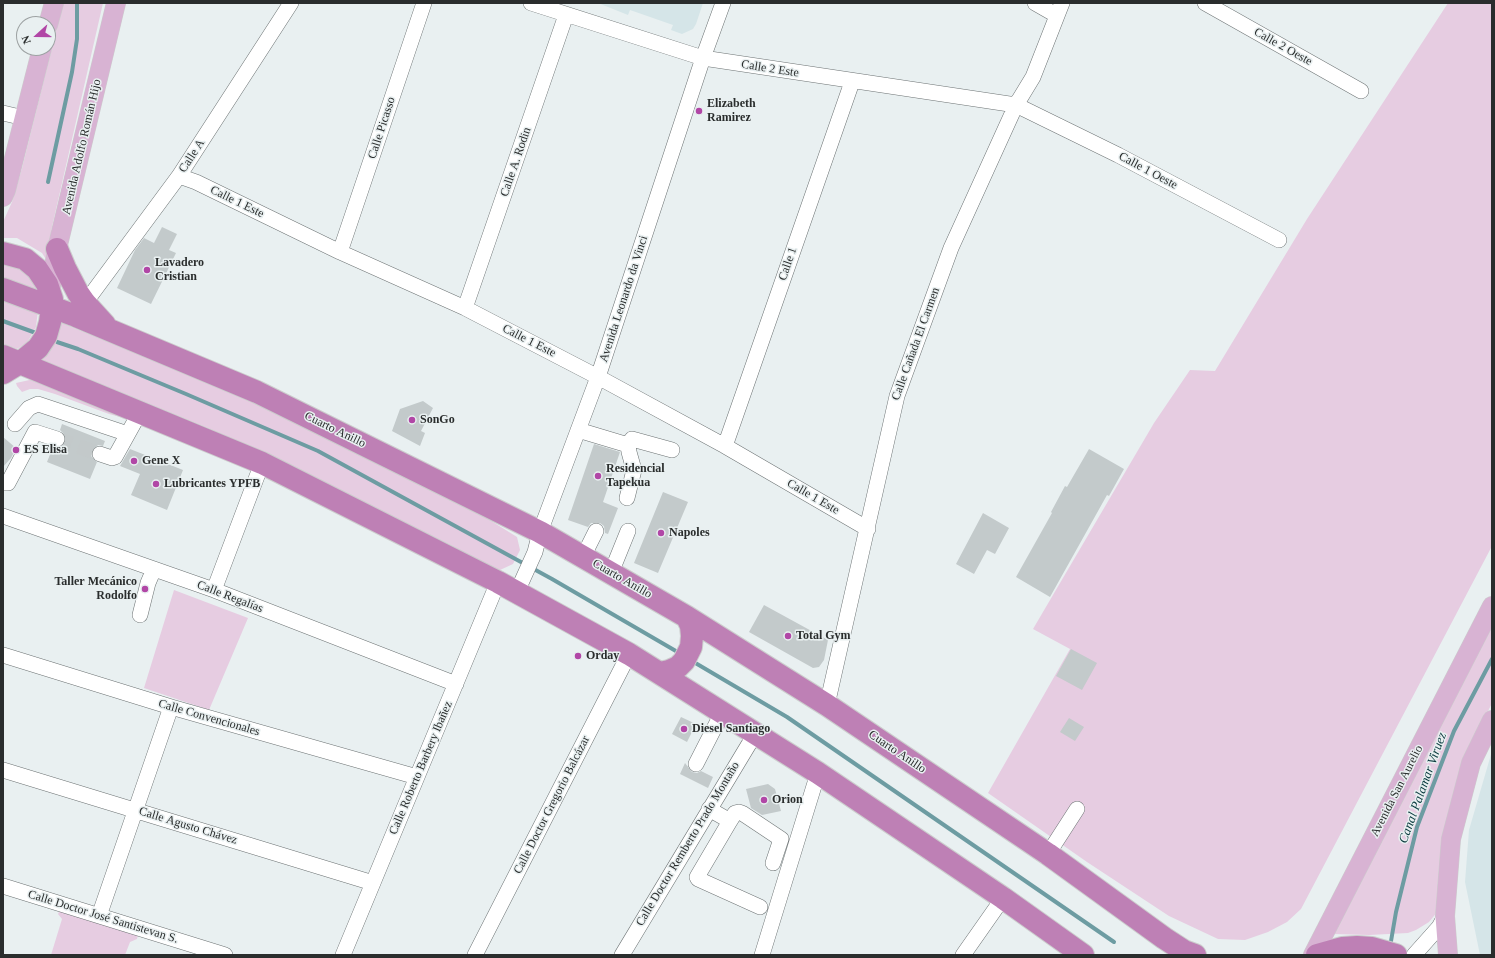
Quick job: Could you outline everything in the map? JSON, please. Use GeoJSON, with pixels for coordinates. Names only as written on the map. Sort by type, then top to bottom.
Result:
{"type":"FeatureCollection","features":[{"type":"Feature","properties":{"kind":"highway"},"geometry":{"type":"LineString","coordinates":[[57,249],[78,293],[85,303],[112,331]]}},
{"type":"Feature","properties":{"kind":"highway"},"geometry":{"type":"LineString","coordinates":[[3,253],[17,256],[31,263],[43,276],[51,299],[50,322],[46,336],[38,348],[9,364]]}},
{"type":"Feature","properties":{"kind":"highway","name":"Cuarto Anillo"},"geometry":{"type":"LineString","coordinates":[[3,289],[51,299],[112,331],[257,392],[538,542],[583,557],[687,617],[826,705],[1048,854],[1164,938],[1184,951],[1195,955]]}},
{"type":"Feature","properties":{"kind":"highway"},"geometry":{"type":"LineString","coordinates":[[9,364],[140,412],[262,463],[498,582],[521,584],[818,773],[1003,898],[1083,955]]}},
{"type":"Feature","properties":{"kind":"highway"},"geometry":{"type":"LineString","coordinates":[[687,617],[691,626],[692,636],[691,656],[687,674],[691,693]]}},
{"type":"Feature","properties":{"kind":"highway"},"geometry":{"type":"LineString","coordinates":[[660,673],[670,671],[678,667],[691,656],[701,643],[716,635]]}},
{"type":"Feature","properties":{"kind":"highway"},"geometry":{"type":"LineString","coordinates":[[1317,955],[1342,948],[1372,948],[1401,955]]}},
{"type":"Feature","properties":{"kind":"main road"},"geometry":{"type":"LineString","coordinates":[[50,16],[54,3]]}},
{"type":"Feature","properties":{"kind":"main road","name":"Avenida Adolfo Román Hijo"},"geometry":{"type":"LineString","coordinates":[[51,299],[57,249],[116,3]]}},
{"type":"Feature","properties":{"kind":"main road"},"geometry":{"type":"LineString","coordinates":[[3,197],[40,56]]}},
{"type":"Feature","properties":{"kind":"main road","name":"Avenida San Aurelio"},"geometry":{"type":"LineString","coordinates":[[1313,955],[1492,606]]}},
{"type":"Feature","properties":{"kind":"main road"},"geometry":{"type":"LineString","coordinates":[[1448,955],[1445,916],[1451,839],[1472,763],[1492,720]]}},
{"type":"Feature","properties":{"kind":"street","name":"Calle A"},"geometry":{"type":"LineString","coordinates":[[85,303],[180,176],[291,3]]}},
{"type":"Feature","properties":{"kind":"street","name":"Calle Picasso"},"geometry":{"type":"LineString","coordinates":[[340,252],[424,3]]}},
{"type":"Feature","properties":{"kind":"street","name":"Calle 2 Este"},"geometry":{"type":"LineString","coordinates":[[531,3],[703,58],[852,82],[1016,105]]}},
{"type":"Feature","properties":{"kind":"street","name":"Avenida Leonardo da Vinci"},"geometry":{"type":"LineString","coordinates":[[521,584],[538,542],[598,377],[703,58],[723,3]]}},
{"type":"Feature","properties":{"kind":"street"},"geometry":{"type":"LineString","coordinates":[[1035,3],[1059,9]]}},
{"type":"Feature","properties":{"kind":"street","name":"Calle 2 Oeste"},"geometry":{"type":"LineString","coordinates":[[1205,3],[1361,91]]}},
{"type":"Feature","properties":{"kind":"street","name":"Calle Cañada El Carmen"},"geometry":{"type":"LineString","coordinates":[[826,705],[868,529],[897,396],[951,248],[1016,105],[1033,77],[1059,9]]}},
{"type":"Feature","properties":{"kind":"street","name":"Calle A. Rodin"},"geometry":{"type":"LineString","coordinates":[[465,308],[566,15]]}},
{"type":"Feature","properties":{"kind":"street","name":"Calle 1"},"geometry":{"type":"LineString","coordinates":[[725,446],[852,82]]}},
{"type":"Feature","properties":{"kind":"street","name":"Calle 1 Oeste"},"geometry":{"type":"LineString","coordinates":[[1016,105],[1118,154],[1279,240]]}},
{"type":"Feature","properties":{"kind":"street"},"geometry":{"type":"LineString","coordinates":[[3,113],[24,118]]}},
{"type":"Feature","properties":{"kind":"street","name":"Calle 1 Este"},"geometry":{"type":"LineString","coordinates":[[180,176],[196,182],[340,252],[465,308],[598,377],[725,446],[868,529]]}},
{"type":"Feature","properties":{"kind":"street"},"geometry":{"type":"LineString","coordinates":[[9,422],[29,408],[38,404],[128,434]]}},
{"type":"Feature","properties":{"kind":"street"},"geometry":{"type":"LineString","coordinates":[[100,454],[112,458],[115,457],[140,412]]}},
{"type":"Feature","properties":{"kind":"street"},"geometry":{"type":"LineString","coordinates":[[9,422],[56,439]]}},
{"type":"Feature","properties":{"kind":"street"},"geometry":{"type":"LineString","coordinates":[[578,430],[628,445]]}},
{"type":"Feature","properties":{"kind":"street"},"geometry":{"type":"LineString","coordinates":[[3,484],[8,483],[35,432]]}},
{"type":"Feature","properties":{"kind":"street"},"geometry":{"type":"LineString","coordinates":[[627,498],[634,470],[629,456],[628,445],[633,438],[672,450]]}},
{"type":"Feature","properties":{"kind":"street"},"geometry":{"type":"LineString","coordinates":[[214,590],[262,463]]}},
{"type":"Feature","properties":{"kind":"street","name":"Calle Regalías"},"geometry":{"type":"LineString","coordinates":[[3,516],[214,590],[456,684]]}},
{"type":"Feature","properties":{"kind":"street"},"geometry":{"type":"LineString","coordinates":[[583,557],[596,531]]}},
{"type":"Feature","properties":{"kind":"street"},"geometry":{"type":"LineString","coordinates":[[611,573],[628,531]]}},
{"type":"Feature","properties":{"kind":"street"},"geometry":{"type":"LineString","coordinates":[[140,614],[148,583],[154,569]]}},
{"type":"Feature","properties":{"kind":"street","name":"Calle Roberto Barbery Ibañez"},"geometry":{"type":"LineString","coordinates":[[343,955],[498,582]]}},
{"type":"Feature","properties":{"kind":"street","name":"Calle Doctor Gregorio Balcázar"},"geometry":{"type":"LineString","coordinates":[[475,955],[629,654]]}},
{"type":"Feature","properties":{"kind":"street","name":"Calle Convencionales"},"geometry":{"type":"LineString","coordinates":[[3,655],[171,707],[417,777]]}},
{"type":"Feature","properties":{"kind":"street"},"geometry":{"type":"LineString","coordinates":[[99,916],[171,707]]}},
{"type":"Feature","properties":{"kind":"street"},"geometry":{"type":"LineString","coordinates":[[696,764],[722,713]]}},
{"type":"Feature","properties":{"kind":"street","name":"Calle Doctor Remberto Prado Montaño"},"geometry":{"type":"LineString","coordinates":[[622,955],[755,734]]}},
{"type":"Feature","properties":{"kind":"street","name":"Calle Agusto Chávez"},"geometry":{"type":"LineString","coordinates":[[3,770],[373,883]]}},
{"type":"Feature","properties":{"kind":"street"},"geometry":{"type":"LineString","coordinates":[[762,955],[818,773]]}},
{"type":"Feature","properties":{"kind":"street"},"geometry":{"type":"LineString","coordinates":[[709,809],[730,821]]}},
{"type":"Feature","properties":{"kind":"street"},"geometry":{"type":"LineString","coordinates":[[1048,854],[1077,809]]}},
{"type":"Feature","properties":{"kind":"street"},"geometry":{"type":"LineString","coordinates":[[760,907],[698,879],[697,877],[735,813],[742,813],[781,839],[775,857],[792,858]]}},
{"type":"Feature","properties":{"kind":"street","name":"Calle Doctor José Santistevan S."},"geometry":{"type":"LineString","coordinates":[[3,886],[225,955]]}},
{"type":"Feature","properties":{"kind":"street"},"geometry":{"type":"LineString","coordinates":[[963,955],[1003,898]]}},
{"type":"Feature","properties":{"kind":"street"},"geometry":{"type":"LineString","coordinates":[[1401,955],[1439,927],[1445,916]]}},
{"type":"Feature","properties":{"kind":"shaded area"},"geometry":{"type":"Polygon","coordinates":[[[63,3],[103,3],[52,227],[47,261],[42,253],[17,238],[3,238],[3,222],[12,202],[22,168],[50,56],[56,56],[56,31],[63,3]]]}},
{"type":"Feature","properties":{"kind":"shaded area"},"geometry":{"type":"Polygon","coordinates":[[[598,3],[703,3],[693,29],[682,34],[671,30],[673,25],[630,10],[628,15],[598,3]]]}},
{"type":"Feature","properties":{"kind":"shaded area"},"geometry":{"type":"Polygon","coordinates":[[[1448,3],[1492,3],[1492,546],[1301,909],[1287,922],[1268,932],[1245,940],[1218,939],[1169,916],[1087,862],[988,793],[1070,649],[1033,629],[1154,423],[1190,370],[1215,371],[1307,219],[1448,3]]]}},
{"type":"Feature","properties":{"kind":"shaded area"},"geometry":{"type":"Polygon","coordinates":[[[3,257],[16,261],[36,283],[37,290],[3,278],[3,257]]]}},
{"type":"Feature","properties":{"kind":"shaded area"},"geometry":{"type":"Polygon","coordinates":[[[3,297],[38,310],[36,327],[27,343],[17,349],[3,344],[3,297]]]}},
{"type":"Feature","properties":{"kind":"shaded area"},"geometry":{"type":"Polygon","coordinates":[[[59,322],[225,388],[480,514],[517,537],[520,550],[513,564],[500,570],[479,561],[451,545],[208,428],[41,360],[50,351],[59,322]]]}},
{"type":"Feature","properties":{"kind":"shaded area"},"geometry":{"type":"Polygon","coordinates":[[[34,379],[124,418],[38,389],[30,389],[22,392],[16,383],[34,379]]]}},
{"type":"Feature","properties":{"kind":"shaded area"},"geometry":{"type":"Polygon","coordinates":[[[174,590],[248,618],[209,710],[144,688],[174,590]]]}},
{"type":"Feature","properties":{"kind":"shaded area"},"geometry":{"type":"Polygon","coordinates":[[[1492,625],[1492,703],[1464,760],[1438,911],[1429,922],[1408,933],[1369,935],[1334,934],[1492,625]]]}},
{"type":"Feature","properties":{"kind":"shaded area"},"geometry":{"type":"Polygon","coordinates":[[[1492,751],[1492,955],[1480,955],[1465,882],[1469,830],[1492,751]]]}},
{"type":"Feature","properties":{"kind":"shaded area"},"geometry":{"type":"Polygon","coordinates":[[[60,910],[138,935],[137,939],[130,942],[125,955],[51,955],[62,919],[58,914],[60,910]]]}},
{"type":"Feature","properties":{"kind":"building","name":"Lavadero Cristian"},"geometry":{"type":"Polygon","coordinates":[[[162,227],[177,234],[169,250],[176,253],[151,304],[117,288],[135,250],[144,238],[154,243],[162,227]]]}},
{"type":"Feature","properties":{"kind":"building","name":"SonGo"},"geometry":{"type":"Polygon","coordinates":[[[423,401],[433,408],[421,431],[425,433],[420,446],[392,431],[400,409],[423,401]]]}},
{"type":"Feature","properties":{"kind":"building"},"geometry":{"type":"Polygon","coordinates":[[[62,424],[105,441],[103,446],[98,445],[92,451],[91,456],[97,462],[90,479],[47,462],[53,447],[59,448],[65,442],[66,437],[60,430],[62,424]]]}},
{"type":"Feature","properties":{"kind":"building"},"geometry":{"type":"Polygon","coordinates":[[[3,437],[16,448],[11,458],[3,467],[3,437]]]}},
{"type":"Feature","properties":{"kind":"building","name":"Residencial Tapekua"},"geometry":{"type":"Polygon","coordinates":[[[594,444],[620,452],[603,502],[618,508],[608,534],[605,533],[604,526],[600,523],[591,523],[588,527],[568,520],[594,444]]]}},
{"type":"Feature","properties":{"kind":"building","name":"Lubricantes YPFB"},"geometry":{"type":"Polygon","coordinates":[[[130,449],[183,470],[167,510],[131,495],[140,474],[120,466],[130,449]]]}},
{"type":"Feature","properties":{"kind":"building"},"geometry":{"type":"Polygon","coordinates":[[[1089,449],[1124,469],[1109,496],[1107,495],[1050,597],[1016,577],[1052,513],[1051,512],[1065,486],[1067,487],[1089,449]]]}},
{"type":"Feature","properties":{"kind":"building","name":"Napoles"},"geometry":{"type":"Polygon","coordinates":[[[663,492],[688,502],[658,573],[634,563],[663,492]]]}},
{"type":"Feature","properties":{"kind":"building"},"geometry":{"type":"Polygon","coordinates":[[[983,513],[1009,528],[995,554],[987,550],[974,574],[956,564],[983,513]]]}},
{"type":"Feature","properties":{"kind":"building","name":"Total Gym"},"geometry":{"type":"Polygon","coordinates":[[[764,605],[828,640],[824,660],[819,667],[813,668],[749,632],[764,605]]]}},
{"type":"Feature","properties":{"kind":"building"},"geometry":{"type":"Polygon","coordinates":[[[1071,649],[1097,663],[1082,690],[1056,676],[1071,649]]]}},
{"type":"Feature","properties":{"kind":"building","name":"Diesel Santiago"},"geometry":{"type":"Polygon","coordinates":[[[681,717],[696,724],[687,742],[672,734],[681,717]]]}},
{"type":"Feature","properties":{"kind":"building"},"geometry":{"type":"Polygon","coordinates":[[[1069,718],[1084,727],[1075,741],[1060,732],[1069,718]]]}},
{"type":"Feature","properties":{"kind":"building"},"geometry":{"type":"Polygon","coordinates":[[[685,763],[692,772],[697,773],[701,771],[713,777],[708,788],[680,774],[685,763]]]}},
{"type":"Feature","properties":{"kind":"building","name":"Orion"},"geometry":{"type":"Polygon","coordinates":[[[768,784],[775,789],[781,811],[762,815],[751,808],[746,789],[768,784]]]}},
{"type":"Feature","properties":{"kind":"waterway"},"geometry":{"type":"LineString","coordinates":[[48,182],[72,72],[77,39],[77,3]]}},
{"type":"Feature","properties":{"kind":"waterway"},"geometry":{"type":"LineString","coordinates":[[3,321],[36,333]]}},
{"type":"Feature","properties":{"kind":"waterway"},"geometry":{"type":"LineString","coordinates":[[57,342],[78,349],[186,394],[318,451],[552,579],[681,654]]}},
{"type":"Feature","properties":{"kind":"waterway","name":"Canal Palamar Viruez"},"geometry":{"type":"LineString","coordinates":[[1390,947],[1396,912],[1417,827],[1454,731],[1492,659]]}},
{"type":"Feature","properties":{"kind":"waterway"},"geometry":{"type":"LineString","coordinates":[[692,661],[787,717],[1114,942]]}},
{"type":"Feature","properties":{"kind":"tunnel"},"geometry":{"type":"LineString","coordinates":[[57,439],[100,454]]}},
{"type":"Feature","properties":{"kind":"place","name":"Elizabeth Ramirez"},"geometry":{"type":"Point","coordinates":[699,111]}},
{"type":"Feature","properties":{"kind":"place","name":"Lavadero Cristian"},"geometry":{"type":"Point","coordinates":[147,270]}},
{"type":"Feature","properties":{"kind":"place","name":"SonGo"},"geometry":{"type":"Point","coordinates":[412,420]}},
{"type":"Feature","properties":{"kind":"place","name":"ES Elisa"},"geometry":{"type":"Point","coordinates":[16,450]}},
{"type":"Feature","properties":{"kind":"place","name":"Gene X"},"geometry":{"type":"Point","coordinates":[134,461]}},
{"type":"Feature","properties":{"kind":"place","name":"Residencial Tapekua"},"geometry":{"type":"Point","coordinates":[598,476]}},
{"type":"Feature","properties":{"kind":"place","name":"Lubricantes YPFB"},"geometry":{"type":"Point","coordinates":[156,484]}},
{"type":"Feature","properties":{"kind":"place","name":"Napoles"},"geometry":{"type":"Point","coordinates":[661,533]}},
{"type":"Feature","properties":{"kind":"place","name":"Taller Mecánico Rodolfo"},"geometry":{"type":"Point","coordinates":[145,589]}},
{"type":"Feature","properties":{"kind":"place","name":"Total Gym"},"geometry":{"type":"Point","coordinates":[788,636]}},
{"type":"Feature","properties":{"kind":"place","name":"Orday"},"geometry":{"type":"Point","coordinates":[578,656]}},
{"type":"Feature","properties":{"kind":"place","name":"Diesel Santiago"},"geometry":{"type":"Point","coordinates":[684,729]}},
{"type":"Feature","properties":{"kind":"place","name":"Orion"},"geometry":{"type":"Point","coordinates":[764,800]}}]}
